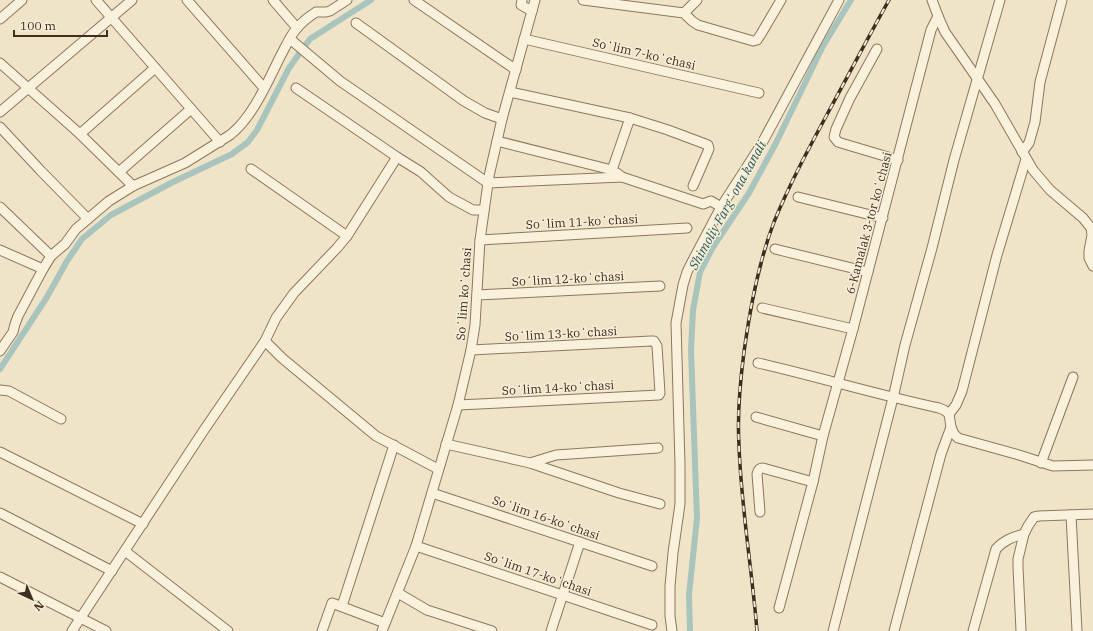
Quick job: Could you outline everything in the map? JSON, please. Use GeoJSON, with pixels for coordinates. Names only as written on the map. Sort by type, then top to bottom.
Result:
{"type":"FeatureCollection","features":[{"type":"Feature","properties":{"kind":"street"},"geometry":{"type":"LineString","coordinates":[[0,19],[22,0]]}},
{"type":"Feature","properties":{"kind":"street"},"geometry":{"type":"LineString","coordinates":[[96,0],[220,142]]}},
{"type":"Feature","properties":{"kind":"street"},"geometry":{"type":"LineString","coordinates":[[0,112],[132,0]]}},
{"type":"Feature","properties":{"kind":"street"},"geometry":{"type":"LineString","coordinates":[[187,0],[264,88]]}},
{"type":"Feature","properties":{"kind":"street"},"geometry":{"type":"LineString","coordinates":[[273,0],[297,28]]}},
{"type":"Feature","properties":{"kind":"street"},"geometry":{"type":"LineString","coordinates":[[0,351],[13,332],[18,316],[51,256],[64,244],[76,229],[109,201],[133,186],[185,163],[230,136],[242,124],[291,41],[297,28],[316,12],[330,11],[346,0]]}},
{"type":"Feature","properties":{"kind":"street"},"geometry":{"type":"LineString","coordinates":[[414,0],[516,70]]}},
{"type":"Feature","properties":{"kind":"street","name":"Soʻlim koʻchasi"},"geometry":{"type":"LineString","coordinates":[[384,627],[416,546],[458,404],[476,325],[480,240],[488,183],[502,120],[535,0]]}},
{"type":"Feature","properties":{"kind":"street"},"geometry":{"type":"LineString","coordinates":[[583,0],[619,2],[684,13],[692,21],[702,26],[753,41],[756,40],[761,34],[781,0]]}},
{"type":"Feature","properties":{"kind":"street"},"geometry":{"type":"LineString","coordinates":[[684,13],[697,0]]}},
{"type":"Feature","properties":{"kind":"street"},"geometry":{"type":"LineString","coordinates":[[672,631],[670,616],[670,586],[680,504],[676,323],[683,285],[687,272],[721,207],[761,144],[839,0]]}},
{"type":"Feature","properties":{"kind":"street"},"geometry":{"type":"LineString","coordinates":[[932,0],[945,32],[995,104],[1033,170],[1050,190],[1074,209],[1088,223],[1091,228],[1092,235],[1089,258],[1093,266]]}},
{"type":"Feature","properties":{"kind":"street"},"geometry":{"type":"LineString","coordinates":[[833,631],[954,160],[1000,0]]}},
{"type":"Feature","properties":{"kind":"street"},"geometry":{"type":"LineString","coordinates":[[1062,0],[1040,82],[1035,122],[1030,143],[1024,155],[962,391],[949,414],[950,426],[958,438],[1053,466],[1093,465]]}},
{"type":"Feature","properties":{"kind":"street"},"geometry":{"type":"LineString","coordinates":[[519,2],[532,11]]}},
{"type":"Feature","properties":{"kind":"street","name":"6-Kamalak 3-tor koʻchasi"},"geometry":{"type":"LineString","coordinates":[[779,608],[931,30],[938,16]]}},
{"type":"Feature","properties":{"kind":"street"},"geometry":{"type":"LineString","coordinates":[[356,23],[464,101],[485,113],[502,120]]}},
{"type":"Feature","properties":{"kind":"street","name":"Soʻlim 7-koʻchasi"},"geometry":{"type":"LineString","coordinates":[[524,39],[759,93]]}},
{"type":"Feature","properties":{"kind":"street"},"geometry":{"type":"LineString","coordinates":[[291,41],[340,81],[488,183],[622,176]]}},
{"type":"Feature","properties":{"kind":"street"},"geometry":{"type":"LineString","coordinates":[[877,49],[850,98],[834,137],[838,142],[898,160]]}},
{"type":"Feature","properties":{"kind":"street"},"geometry":{"type":"LineString","coordinates":[[0,63],[80,134],[133,186]]}},
{"type":"Feature","properties":{"kind":"street"},"geometry":{"type":"LineString","coordinates":[[80,134],[155,68]]}},
{"type":"Feature","properties":{"kind":"street"},"geometry":{"type":"LineString","coordinates":[[296,88],[421,172],[449,197],[473,210],[484,210]]}},
{"type":"Feature","properties":{"kind":"street"},"geometry":{"type":"LineString","coordinates":[[510,92],[630,118],[708,145],[709,149],[693,186]]}},
{"type":"Feature","properties":{"kind":"street"},"geometry":{"type":"LineString","coordinates":[[119,172],[191,109]]}},
{"type":"Feature","properties":{"kind":"street"},"geometry":{"type":"LineString","coordinates":[[612,170],[630,118]]}},
{"type":"Feature","properties":{"kind":"street"},"geometry":{"type":"LineString","coordinates":[[0,127],[88,219]]}},
{"type":"Feature","properties":{"kind":"street"},"geometry":{"type":"LineString","coordinates":[[497,141],[612,170],[622,176],[703,204],[711,200],[721,207]]}},
{"type":"Feature","properties":{"kind":"street"},"geometry":{"type":"LineString","coordinates":[[72,631],[265,340],[276,318],[294,293],[347,236],[397,157]]}},
{"type":"Feature","properties":{"kind":"street"},"geometry":{"type":"LineString","coordinates":[[251,169],[347,236]]}},
{"type":"Feature","properties":{"kind":"street"},"geometry":{"type":"LineString","coordinates":[[798,197],[882,218]]}},
{"type":"Feature","properties":{"kind":"street"},"geometry":{"type":"LineString","coordinates":[[0,207],[51,256]]}},
{"type":"Feature","properties":{"kind":"street","name":"Soʻlim 11-koʻchasi"},"geometry":{"type":"LineString","coordinates":[[480,240],[686,228]]}},
{"type":"Feature","properties":{"kind":"street"},"geometry":{"type":"LineString","coordinates":[[775,249],[868,272]]}},
{"type":"Feature","properties":{"kind":"street"},"geometry":{"type":"LineString","coordinates":[[0,250],[43,269]]}},
{"type":"Feature","properties":{"kind":"street","name":"Soʻlim 12-koʻchasi"},"geometry":{"type":"LineString","coordinates":[[477,296],[660,286]]}},
{"type":"Feature","properties":{"kind":"street"},"geometry":{"type":"LineString","coordinates":[[762,308],[853,330]]}},
{"type":"Feature","properties":{"kind":"street"},"geometry":{"type":"LineString","coordinates":[[265,340],[282,358],[376,436],[438,469]]}},
{"type":"Feature","properties":{"kind":"street","name":"Soʻlim 13-koʻchasi"},"geometry":{"type":"LineString","coordinates":[[471,350],[654,341],[657,346],[659,395]]}},
{"type":"Feature","properties":{"kind":"street"},"geometry":{"type":"LineString","coordinates":[[758,363],[803,373],[893,398],[939,408],[949,414]]}},
{"type":"Feature","properties":{"kind":"street"},"geometry":{"type":"LineString","coordinates":[[1041,463],[1073,377]]}},
{"type":"Feature","properties":{"kind":"street"},"geometry":{"type":"LineString","coordinates":[[0,390],[9,391],[61,419]]}},
{"type":"Feature","properties":{"kind":"street","name":"Soʻlim 14-koʻchasi"},"geometry":{"type":"LineString","coordinates":[[458,404],[659,395]]}},
{"type":"Feature","properties":{"kind":"street"},"geometry":{"type":"LineString","coordinates":[[756,417],[823,436]]}},
{"type":"Feature","properties":{"kind":"street"},"geometry":{"type":"LineString","coordinates":[[894,631],[941,454],[950,426]]}},
{"type":"Feature","properties":{"kind":"street"},"geometry":{"type":"LineString","coordinates":[[446,444],[530,463],[619,493],[660,504]]}},
{"type":"Feature","properties":{"kind":"street"},"geometry":{"type":"LineString","coordinates":[[342,606],[394,445]]}},
{"type":"Feature","properties":{"kind":"street"},"geometry":{"type":"LineString","coordinates":[[530,463],[556,455],[658,448]]}},
{"type":"Feature","properties":{"kind":"street"},"geometry":{"type":"LineString","coordinates":[[0,452],[143,524]]}},
{"type":"Feature","properties":{"kind":"street"},"geometry":{"type":"LineString","coordinates":[[760,512],[757,474],[760,468],[813,482]]}},
{"type":"Feature","properties":{"kind":"street","name":"Soʻlim 16-koʻchasi"},"geometry":{"type":"LineString","coordinates":[[432,492],[652,566]]}},
{"type":"Feature","properties":{"kind":"street"},"geometry":{"type":"LineString","coordinates":[[0,513],[112,571]]}},
{"type":"Feature","properties":{"kind":"street"},"geometry":{"type":"LineString","coordinates":[[1022,631],[1018,567],[1020,548],[1028,526],[1034,518],[1049,515],[1093,514]]}},
{"type":"Feature","properties":{"kind":"street"},"geometry":{"type":"LineString","coordinates":[[1071,515],[1077,631]]}},
{"type":"Feature","properties":{"kind":"street"},"geometry":{"type":"LineString","coordinates":[[974,631],[996,549],[1002,542],[1024,534]]}},
{"type":"Feature","properties":{"kind":"street"},"geometry":{"type":"LineString","coordinates":[[551,631],[580,542]]}},
{"type":"Feature","properties":{"kind":"street","name":"Soʻlim 17-koʻchasi"},"geometry":{"type":"LineString","coordinates":[[416,546],[652,625]]}},
{"type":"Feature","properties":{"kind":"street"},"geometry":{"type":"LineString","coordinates":[[125,551],[228,631]]}},
{"type":"Feature","properties":{"kind":"street"},"geometry":{"type":"LineString","coordinates":[[0,577],[106,631]]}},
{"type":"Feature","properties":{"kind":"street"},"geometry":{"type":"LineString","coordinates":[[398,593],[427,610],[492,631]]}},
{"type":"Feature","properties":{"kind":"street"},"geometry":{"type":"LineString","coordinates":[[322,631],[331,604],[342,606],[384,627]]}},
{"type":"Feature","properties":{"kind":"waterway"},"geometry":{"type":"LineString","coordinates":[[0,369],[47,297],[67,261],[82,239],[111,215],[171,183],[232,154],[248,142],[257,130],[289,68],[310,39],[371,0]]}},
{"type":"Feature","properties":{"kind":"waterway","name":"Shimoliy Fargʻona kanali"},"geometry":{"type":"LineString","coordinates":[[690,631],[689,595],[697,518],[691,350],[693,310],[700,272],[713,247],[749,193],[776,143],[823,46],[851,0]]}},
{"type":"Feature","properties":{"kind":"railway"},"geometry":{"type":"LineString","coordinates":[[757,631],[742,492],[738,433],[740,387],[744,352],[755,286],[768,238],[800,165],[889,0]]}}]}
